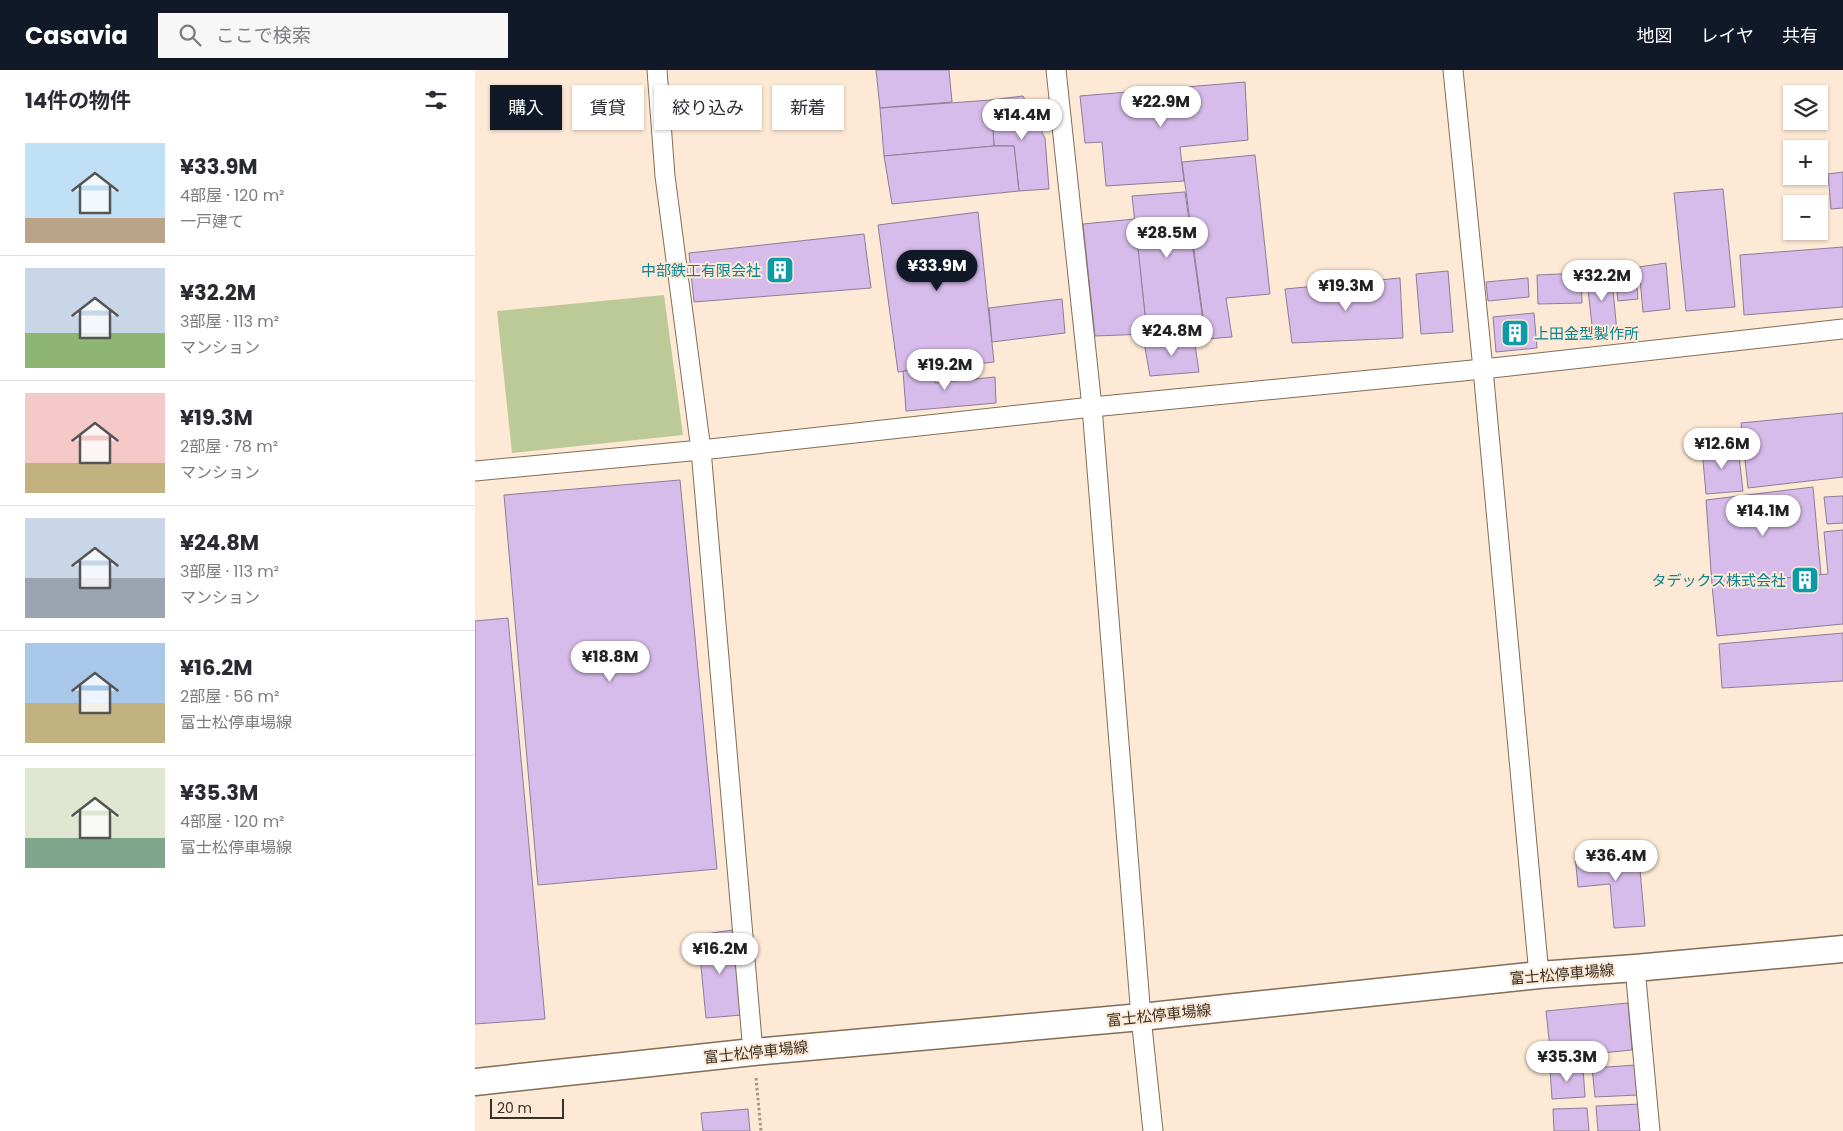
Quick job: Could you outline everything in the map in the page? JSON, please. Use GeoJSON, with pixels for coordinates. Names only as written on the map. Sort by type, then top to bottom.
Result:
{"type":"FeatureCollection","features":[{"type":"Feature","properties":{"kind":"main road","name":"富士松停車場線"},"geometry":{"type":"LineString","coordinates":[[475,1082],[753,1052],[1141,1017],[1539,975],[1843,949]]}},
{"type":"Feature","properties":{"kind":"street"},"geometry":{"type":"LineString","coordinates":[[657,70],[665,176],[701,450],[753,1052]]}},
{"type":"Feature","properties":{"kind":"street"},"geometry":{"type":"LineString","coordinates":[[1056,70],[1092,407],[1141,1017],[1153,1131]]}},
{"type":"Feature","properties":{"kind":"street"},"geometry":{"type":"LineString","coordinates":[[1453,70],[1483,369],[1539,975]]}},
{"type":"Feature","properties":{"kind":"street"},"geometry":{"type":"LineString","coordinates":[[475,471],[701,450],[1092,407],[1483,369],[1843,329]]}},
{"type":"Feature","properties":{"kind":"street"},"geometry":{"type":"LineString","coordinates":[[1635,968],[1651,1131]]}},
{"type":"Feature","properties":{"kind":"path"},"geometry":{"type":"LineString","coordinates":[[753,1052],[761,1131]]}},
{"type":"Feature","properties":{"kind":"green space"},"geometry":{"type":"Polygon","coordinates":[[[664,295],[683,435],[512,453],[497,311],[664,295]]]}},
{"type":"Feature","properties":{"kind":"building"},"geometry":{"type":"Polygon","coordinates":[[[876,70],[949,70],[952,102],[880,108],[876,70]]]}},
{"type":"Feature","properties":{"kind":"building"},"geometry":{"type":"Polygon","coordinates":[[[1245,82],[1248,140],[1180,147],[1184,181],[1106,186],[1102,142],[1085,143],[1080,96],[1245,82]]]}},
{"type":"Feature","properties":{"kind":"building"},"geometry":{"type":"Polygon","coordinates":[[[1023,96],[1045,138],[1049,189],[1019,191],[1014,146],[994,146],[991,100],[1023,96]]]}},
{"type":"Feature","properties":{"kind":"building"},"geometry":{"type":"Polygon","coordinates":[[[991,100],[994,146],[884,156],[880,108],[991,100]]]}},
{"type":"Feature","properties":{"kind":"building"},"geometry":{"type":"Polygon","coordinates":[[[994,146],[1014,146],[1019,191],[892,204],[884,156],[994,146]]]}},
{"type":"Feature","properties":{"kind":"building"},"geometry":{"type":"Polygon","coordinates":[[[1255,155],[1270,294],[1226,298],[1232,337],[1206,339],[1182,162],[1255,155]]]}},
{"type":"Feature","properties":{"kind":"building"},"geometry":{"type":"Polygon","coordinates":[[[1843,172],[1843,208],[1831,209],[1828,174],[1843,172]]]}},
{"type":"Feature","properties":{"kind":"building"},"geometry":{"type":"Polygon","coordinates":[[[1723,189],[1735,307],[1686,311],[1674,193],[1723,189]]]}},
{"type":"Feature","properties":{"kind":"building"},"geometry":{"type":"Polygon","coordinates":[[[1185,192],[1203,321],[1146,324],[1132,196],[1185,192]]]}},
{"type":"Feature","properties":{"kind":"building"},"geometry":{"type":"Polygon","coordinates":[[[978,212],[994,362],[898,372],[878,225],[978,212]]]}},
{"type":"Feature","properties":{"kind":"building"},"geometry":{"type":"Polygon","coordinates":[[[1135,219],[1147,334],[1095,336],[1083,224],[1135,219]]]}},
{"type":"Feature","properties":{"kind":"building","name":"中部鉄工有限会社"},"geometry":{"type":"Polygon","coordinates":[[[864,234],[871,288],[694,302],[689,253],[864,234]]]}},
{"type":"Feature","properties":{"kind":"building"},"geometry":{"type":"Polygon","coordinates":[[[1843,247],[1843,307],[1744,315],[1740,255],[1843,247]]]}},
{"type":"Feature","properties":{"kind":"building"},"geometry":{"type":"Polygon","coordinates":[[[1666,263],[1670,309],[1643,312],[1639,267],[1666,263]]]}},
{"type":"Feature","properties":{"kind":"building"},"geometry":{"type":"Polygon","coordinates":[[[1635,264],[1638,299],[1618,301],[1614,266],[1635,264]]]}},
{"type":"Feature","properties":{"kind":"building"},"geometry":{"type":"Polygon","coordinates":[[[1611,269],[1617,332],[1593,334],[1586,272],[1611,269]]]}},
{"type":"Feature","properties":{"kind":"building"},"geometry":{"type":"Polygon","coordinates":[[[1448,271],[1453,332],[1421,334],[1416,274],[1448,271]]]}},
{"type":"Feature","properties":{"kind":"building"},"geometry":{"type":"Polygon","coordinates":[[[1581,273],[1582,303],[1538,304],[1537,275],[1581,273]]]}},
{"type":"Feature","properties":{"kind":"building"},"geometry":{"type":"Polygon","coordinates":[[[1400,278],[1403,338],[1292,343],[1285,289],[1400,278]]]}},
{"type":"Feature","properties":{"kind":"building"},"geometry":{"type":"Polygon","coordinates":[[[1528,278],[1529,297],[1488,301],[1486,282],[1528,278]]]}},
{"type":"Feature","properties":{"kind":"building"},"geometry":{"type":"Polygon","coordinates":[[[1062,299],[1065,333],[992,342],[989,308],[1062,299]]]}},
{"type":"Feature","properties":{"kind":"building","name":"上田金型製作所"},"geometry":{"type":"Polygon","coordinates":[[[1534,313],[1537,348],[1496,352],[1493,317],[1534,313]]]}},
{"type":"Feature","properties":{"kind":"building"},"geometry":{"type":"Polygon","coordinates":[[[1194,338],[1199,372],[1150,376],[1144,342],[1194,338]]]}},
{"type":"Feature","properties":{"kind":"building"},"geometry":{"type":"Polygon","coordinates":[[[933,368],[935,383],[995,377],[996,403],[906,411],[903,371],[933,368]]]}},
{"type":"Feature","properties":{"kind":"building"},"geometry":{"type":"Polygon","coordinates":[[[1843,413],[1843,477],[1748,488],[1741,423],[1843,413]]]}},
{"type":"Feature","properties":{"kind":"building"},"geometry":{"type":"Polygon","coordinates":[[[1738,447],[1743,491],[1706,494],[1702,449],[1738,447]]]}},
{"type":"Feature","properties":{"kind":"building"},"geometry":{"type":"Polygon","coordinates":[[[680,480],[717,869],[538,885],[504,495],[680,480]]]}},
{"type":"Feature","properties":{"kind":"building"},"geometry":{"type":"Polygon","coordinates":[[[1813,487],[1821,575],[1712,585],[1706,500],[1813,487]]]}},
{"type":"Feature","properties":{"kind":"building"},"geometry":{"type":"Polygon","coordinates":[[[1843,496],[1843,523],[1827,524],[1824,497],[1843,496]]]}},
{"type":"Feature","properties":{"kind":"building","name":"タデックス株式会社"},"geometry":{"type":"Polygon","coordinates":[[[1843,530],[1843,624],[1717,636],[1712,585],[1828,574],[1824,532],[1843,530]]]}},
{"type":"Feature","properties":{"kind":"building"},"geometry":{"type":"Polygon","coordinates":[[[508,618],[545,1019],[475,1024],[475,621],[508,618]]]}},
{"type":"Feature","properties":{"kind":"building"},"geometry":{"type":"Polygon","coordinates":[[[1843,633],[1843,681],[1722,688],[1719,644],[1843,633]]]}},
{"type":"Feature","properties":{"kind":"building"},"geometry":{"type":"Polygon","coordinates":[[[1638,847],[1645,926],[1614,928],[1610,884],[1578,887],[1575,855],[1638,847]]]}},
{"type":"Feature","properties":{"kind":"building"},"geometry":{"type":"Polygon","coordinates":[[[732,930],[742,1015],[706,1018],[698,935],[732,930]]]}},
{"type":"Feature","properties":{"kind":"building"},"geometry":{"type":"Polygon","coordinates":[[[1628,1003],[1632,1050],[1551,1058],[1546,1011],[1628,1003]]]}},
{"type":"Feature","properties":{"kind":"building"},"geometry":{"type":"Polygon","coordinates":[[[1636,1065],[1638,1095],[1595,1097],[1592,1068],[1636,1065]]]}},
{"type":"Feature","properties":{"kind":"building"},"geometry":{"type":"Polygon","coordinates":[[[1583,1068],[1585,1097],[1552,1099],[1550,1069],[1583,1068]]]}},
{"type":"Feature","properties":{"kind":"building"},"geometry":{"type":"Polygon","coordinates":[[[1641,1104],[1642,1131],[1598,1131],[1596,1106],[1641,1104]]]}},
{"type":"Feature","properties":{"kind":"building"},"geometry":{"type":"Polygon","coordinates":[[[1587,1108],[1589,1131],[1554,1131],[1553,1109],[1587,1108]]]}},
{"type":"Feature","properties":{"kind":"building"},"geometry":{"type":"Polygon","coordinates":[[[748,1109],[750,1131],[703,1131],[701,1113],[748,1109]]]}},
{"type":"Feature","properties":{"kind":"place","name":"中部鉄工有限会社"},"geometry":{"type":"Point","coordinates":[780,270]}},
{"type":"Feature","properties":{"kind":"place","name":"上田金型製作所"},"geometry":{"type":"Point","coordinates":[1515,333]}},
{"type":"Feature","properties":{"kind":"place","name":"タデックス株式会社"},"geometry":{"type":"Point","coordinates":[1805,580]}}]}
